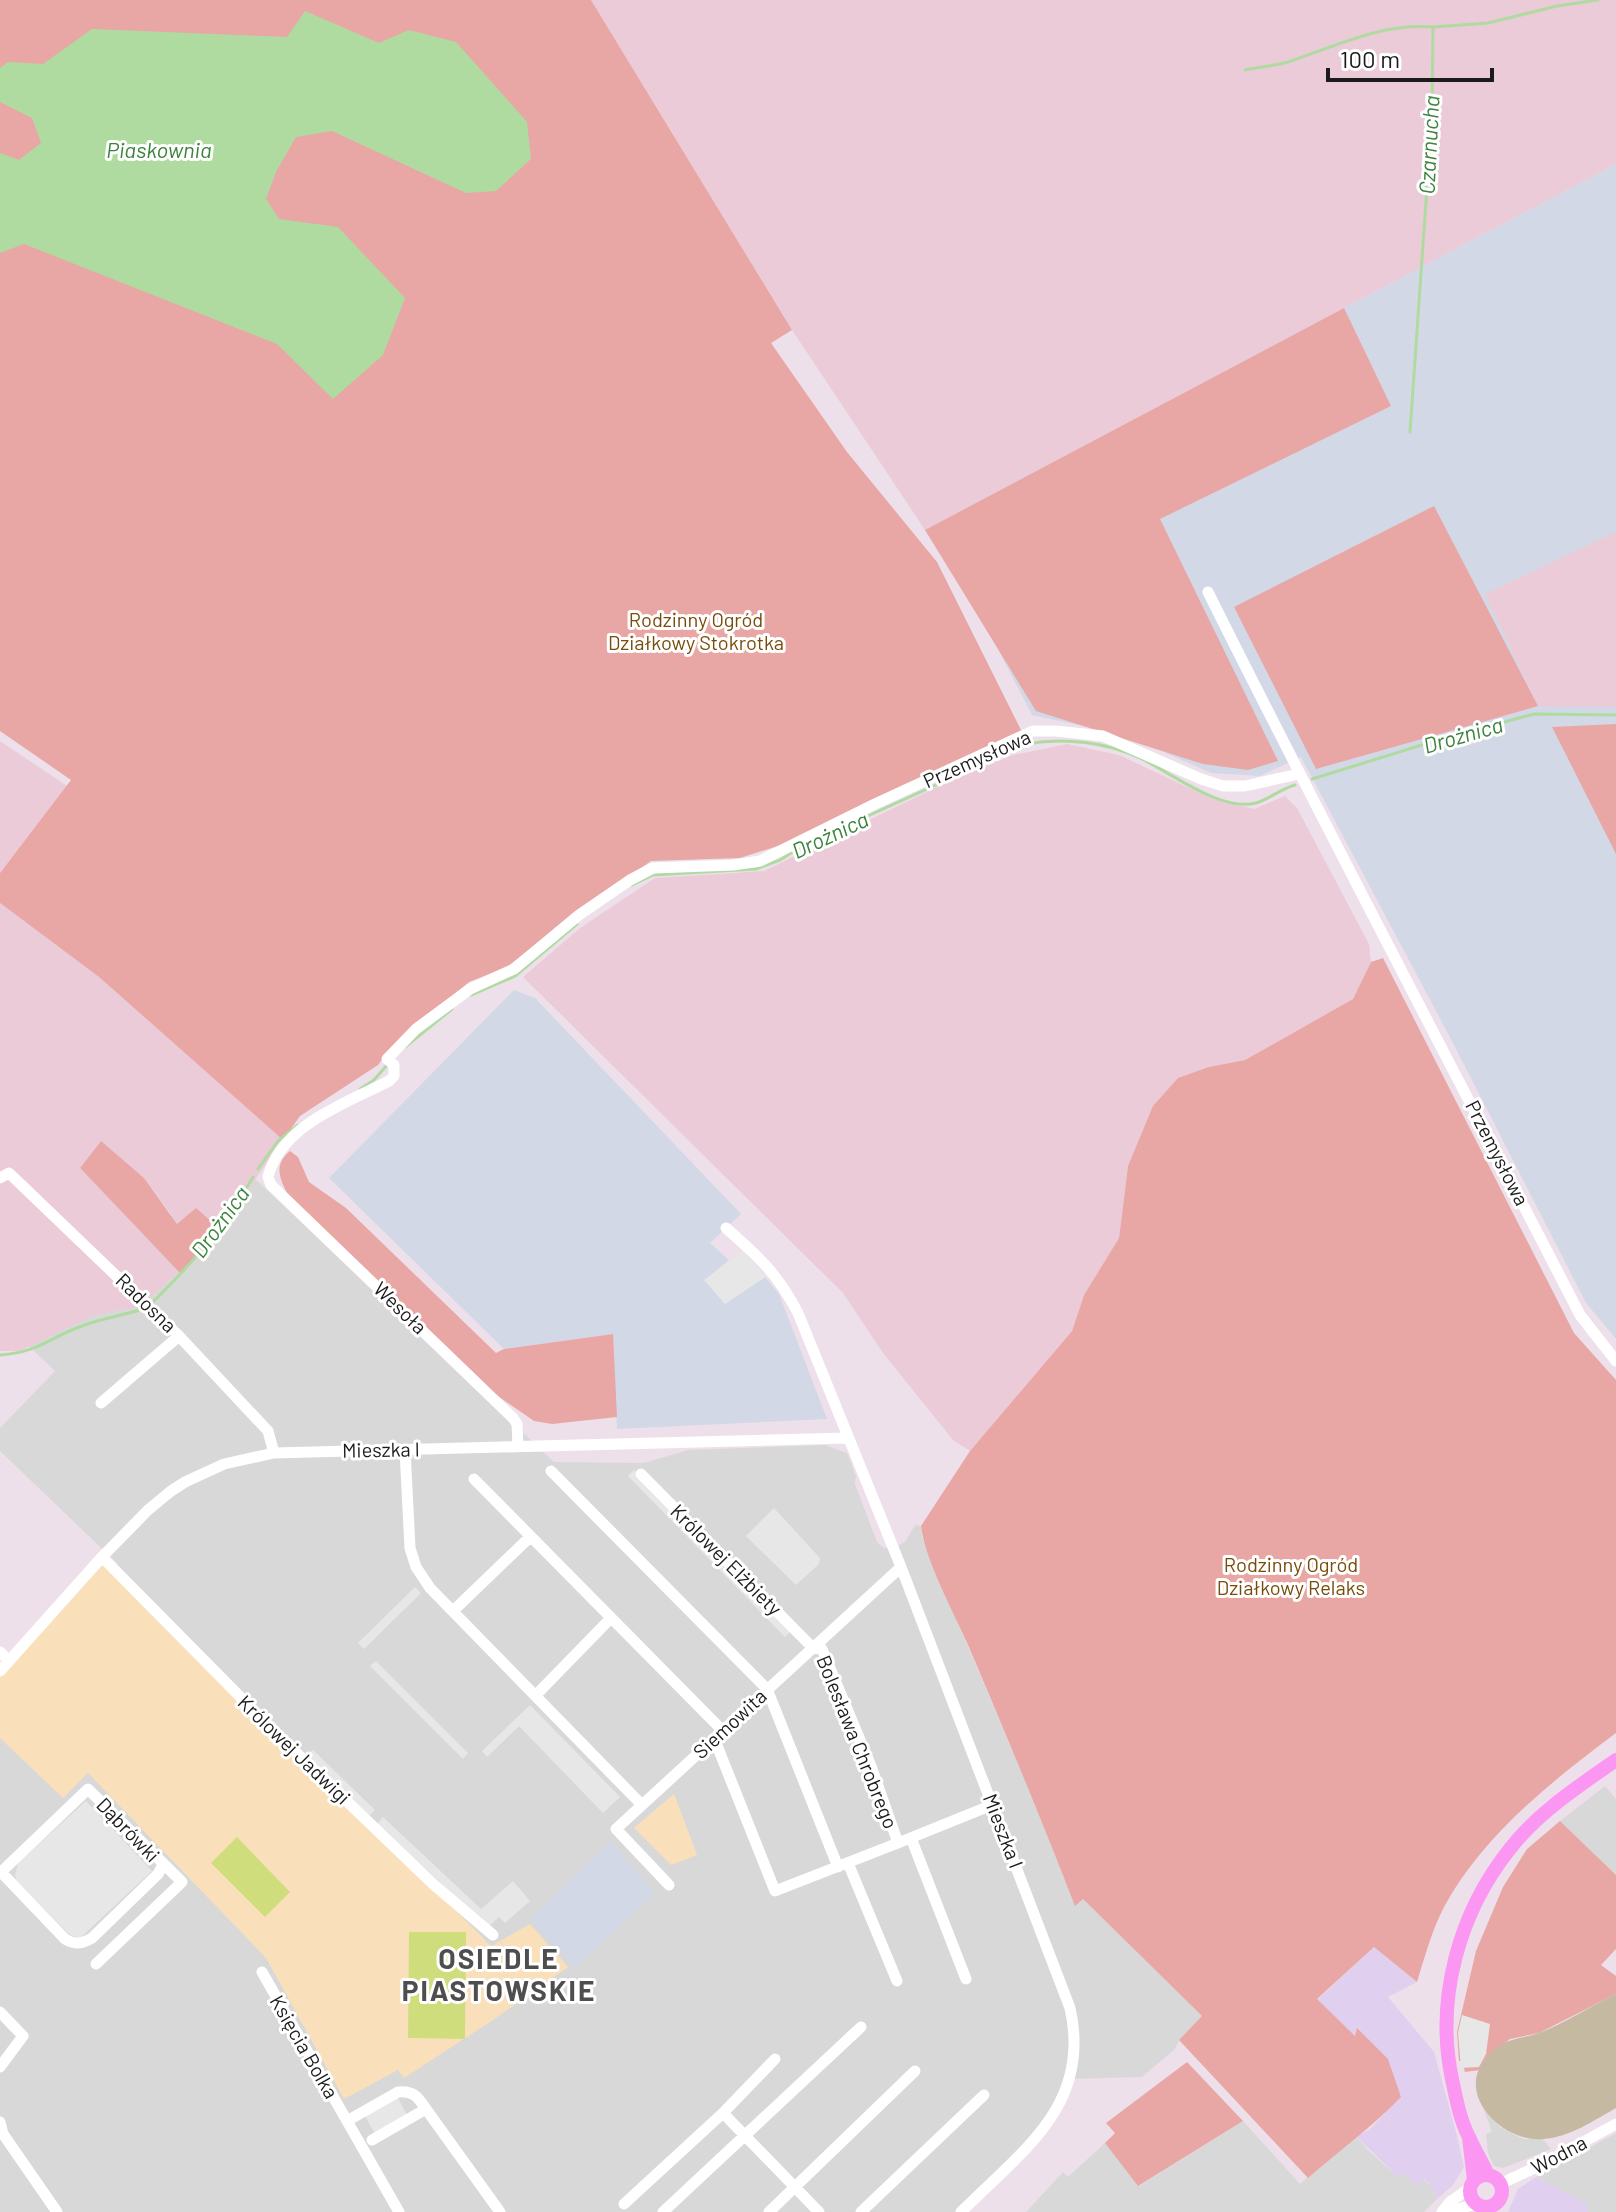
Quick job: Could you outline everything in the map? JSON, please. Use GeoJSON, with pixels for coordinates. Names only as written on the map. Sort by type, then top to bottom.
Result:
{"type":"FeatureCollection","features":[{"type":"Feature","properties":{"kind":"main road"},"geometry":{"type":"LineString","coordinates":[[1483,2182],[1471,2195],[1476,2204],[1493,2209],[1501,2196],[1483,2182],[1453,2082],[1447,2031],[1453,1969],[1468,1918],[1489,1878],[1518,1839],[1554,1806],[1616,1760]]}},
{"type":"Feature","properties":{"kind":"street"},"geometry":{"type":"LineString","coordinates":[[1208,592],[1299,774]]}},
{"type":"Feature","properties":{"kind":"street","name":"Przemysłowa"},"geometry":{"type":"LineString","coordinates":[[268,1177],[277,1154],[302,1128],[389,1081],[395,1070],[387,1059],[416,1029],[470,989],[514,969],[579,915],[630,880],[653,868],[760,861],[1033,731],[1103,736],[1223,786],[1260,783],[1299,774],[1363,891],[1580,1315],[1616,1361]]}},
{"type":"Feature","properties":{"kind":"street","name":"Radosna"},"geometry":{"type":"LineString","coordinates":[[0,1178],[9,1173],[179,1336],[268,1431],[274,1453]]}},
{"type":"Feature","properties":{"kind":"street","name":"Wesoła"},"geometry":{"type":"LineString","coordinates":[[268,1177],[271,1185],[513,1418],[517,1424],[518,1446]]}},
{"type":"Feature","properties":{"kind":"street","name":"Mieszka I"},"geometry":{"type":"LineString","coordinates":[[726,1228],[765,1262],[783,1284],[798,1313],[901,1567],[1062,1984],[1074,2024],[1076,2050],[1071,2081],[1053,2118],[970,2209]]}},
{"type":"Feature","properties":{"kind":"street"},"geometry":{"type":"LineString","coordinates":[[101,1403],[179,1336]]}},
{"type":"Feature","properties":{"kind":"street","name":"Mieszka I"},"geometry":{"type":"LineString","coordinates":[[0,1671],[4,1657],[148,1510],[185,1482],[224,1464],[274,1453],[847,1438]]}},
{"type":"Feature","properties":{"kind":"street"},"geometry":{"type":"LineString","coordinates":[[405,1450],[410,1548],[416,1567],[430,1588],[642,1805]]}},
{"type":"Feature","properties":{"kind":"street"},"geometry":{"type":"LineString","coordinates":[[551,1471],[767,1689],[897,1981]]}},
{"type":"Feature","properties":{"kind":"street","name":"Królowej Elżbiety"},"geometry":{"type":"LineString","coordinates":[[641,1474],[812,1647]]}},
{"type":"Feature","properties":{"kind":"street"},"geometry":{"type":"LineString","coordinates":[[474,1479],[611,1618],[718,1734]]}},
{"type":"Feature","properties":{"kind":"street"},"geometry":{"type":"LineString","coordinates":[[453,1611],[530,1537]]}},
{"type":"Feature","properties":{"kind":"street","name":"Królowej Jadwigi"},"geometry":{"type":"LineString","coordinates":[[102,1557],[281,1738],[433,1884],[493,1935]]}},
{"type":"Feature","properties":{"kind":"street","name":"Siemowita"},"geometry":{"type":"LineString","coordinates":[[669,1885],[616,1829],[901,1567]]}},
{"type":"Feature","properties":{"kind":"street"},"geometry":{"type":"LineString","coordinates":[[536,1695],[611,1618]]}},
{"type":"Feature","properties":{"kind":"street","name":"Bolesława Chrobrego"},"geometry":{"type":"LineString","coordinates":[[812,1647],[822,1649],[826,1655],[898,1843]]}},
{"type":"Feature","properties":{"kind":"street","name":"Bolesława Chrobrego"},"geometry":{"type":"LineString","coordinates":[[718,1734],[775,1891],[992,1805]]}},
{"type":"Feature","properties":{"kind":"street","name":"Dąbrówki"},"geometry":{"type":"LineString","coordinates":[[88,1789],[163,1865],[152,1880],[83,1943],[65,1939],[0,1872],[88,1789]]}},
{"type":"Feature","properties":{"kind":"street"},"geometry":{"type":"LineString","coordinates":[[911,1838],[966,1979]]}},
{"type":"Feature","properties":{"kind":"street"},"geometry":{"type":"LineString","coordinates":[[96,1964],[182,1882],[163,1865]]}},
{"type":"Feature","properties":{"kind":"street","name":"Księcia Bolka"},"geometry":{"type":"LineString","coordinates":[[262,1972],[399,2212]]}},
{"type":"Feature","properties":{"kind":"street"},"geometry":{"type":"LineString","coordinates":[[0,2012],[23,2036],[0,2067]]}},
{"type":"Feature","properties":{"kind":"street"},"geometry":{"type":"LineString","coordinates":[[663,2212],[861,2027]]}},
{"type":"Feature","properties":{"kind":"street"},"geometry":{"type":"LineString","coordinates":[[624,2204],[723,2113],[775,2059]]}},
{"type":"Feature","properties":{"kind":"street"},"geometry":{"type":"LineString","coordinates":[[769,2212],[915,2071]]}},
{"type":"Feature","properties":{"kind":"street","name":"Księcia Bolka"},"geometry":{"type":"LineString","coordinates":[[347,2121],[398,2092],[407,2091],[418,2097],[426,2109]]}},
{"type":"Feature","properties":{"kind":"street"},"geometry":{"type":"LineString","coordinates":[[861,2212],[984,2095]]}},
{"type":"Feature","properties":{"kind":"street"},"geometry":{"type":"LineString","coordinates":[[372,2140],[426,2109],[500,2212]]}},
{"type":"Feature","properties":{"kind":"street"},"geometry":{"type":"LineString","coordinates":[[723,2113],[819,2212]]}},
{"type":"Feature","properties":{"kind":"street","name":"Wodna"},"geometry":{"type":"LineString","coordinates":[[1445,2212],[1450,2202],[1483,2182],[1543,2164],[1616,2124]]}},
{"type":"Feature","properties":{"kind":"street"},"geometry":{"type":"LineString","coordinates":[[1,2131],[57,2212]]}},
{"type":"Feature","properties":{"kind":"street"},"geometry":{"type":"LineString","coordinates":[[1445,2212],[1476,2204]]}},
{"type":"Feature","properties":{"kind":"shaded area"},"geometry":{"type":"Polygon","coordinates":[[[591,0],[1616,0],[1616,164],[925,530],[792,330],[591,0]]]}},
{"type":"Feature","properties":{"kind":"shaded area"},"geometry":{"type":"Polygon","coordinates":[[[1616,164],[1616,1339],[1586,1303],[1453,1043],[1301,757],[1260,776],[1211,773],[1126,735],[1032,715],[973,601],[925,530],[1616,164]]]}},
{"type":"Feature","properties":{"kind":"shaded area"},"geometry":{"type":"Polygon","coordinates":[[[1616,532],[1616,707],[1538,706],[1485,594],[1616,532]]]}},
{"type":"Feature","properties":{"kind":"shaded area"},"geometry":{"type":"Polygon","coordinates":[[[0,741],[67,786],[0,873],[0,741]]]}},
{"type":"Feature","properties":{"kind":"shaded area"},"geometry":{"type":"Polygon","coordinates":[[[1067,744],[1119,755],[1213,799],[1254,809],[1285,796],[1297,808],[1369,944],[1371,962],[1353,999],[1245,1060],[1209,1067],[1128,1166],[1119,1238],[1084,1295],[1072,1331],[970,1451],[953,1440],[883,1353],[843,1293],[523,977],[580,928],[655,878],[764,871],[941,785],[1013,755],[1067,744]]]}},
{"type":"Feature","properties":{"kind":"shaded area"},"geometry":{"type":"Polygon","coordinates":[[[0,903],[99,977],[283,1140],[220,1229],[196,1209],[178,1224],[144,1178],[100,1142],[80,1168],[179,1272],[140,1306],[94,1315],[20,1351],[0,1351],[0,903]]]}},
{"type":"Feature","properties":{"kind":"shaded area"},"geometry":{"type":"Polygon","coordinates":[[[514,990],[535,998],[741,1214],[710,1243],[729,1260],[705,1280],[725,1304],[765,1277],[779,1294],[827,1419],[617,1429],[612,1334],[504,1349],[329,1178],[514,990]]]}},
{"type":"Feature","properties":{"kind":"shaded area"},"geometry":{"type":"Polygon","coordinates":[[[247,1171],[554,1462],[644,1463],[688,1450],[825,1445],[847,1453],[877,1542],[884,1548],[897,1546],[905,1542],[915,1525],[921,1526],[922,1537],[939,1579],[1075,1905],[1082,1898],[1203,2017],[1179,2040],[1175,2049],[1142,2077],[1069,2079],[1051,2117],[959,2212],[0,2212],[0,1692],[118,1564],[0,1451],[0,1428],[55,1371],[0,1319],[247,1171]]]}},
{"type":"Feature","properties":{"kind":"shaded area"},"geometry":{"type":"Polygon","coordinates":[[[743,1251],[765,1277],[725,1304],[704,1280],[743,1251]]]}},
{"type":"Feature","properties":{"kind":"shaded area"},"geometry":{"type":"Polygon","coordinates":[[[634,1470],[791,1631],[785,1637],[628,1476],[634,1470]]]}},
{"type":"Feature","properties":{"kind":"shaded area"},"geometry":{"type":"Polygon","coordinates":[[[774,1508],[820,1558],[819,1564],[796,1585],[746,1536],[774,1508]]]}},
{"type":"Feature","properties":{"kind":"shaded area"},"geometry":{"type":"Polygon","coordinates":[[[102,1557],[491,1946],[530,1924],[568,1967],[404,2078],[398,2070],[344,2099],[266,1958],[88,1773],[63,1798],[0,1738],[0,1673],[102,1557]]]}},
{"type":"Feature","properties":{"kind":"shaded area"},"geometry":{"type":"Polygon","coordinates":[[[415,1587],[421,1593],[364,1649],[358,1643],[415,1587]]]}},
{"type":"Feature","properties":{"kind":"shaded area"},"geometry":{"type":"Polygon","coordinates":[[[376,1661],[468,1753],[463,1759],[370,1666],[376,1661]]]}},
{"type":"Feature","properties":{"kind":"shaded area"},"geometry":{"type":"Polygon","coordinates":[[[530,1705],[620,1797],[603,1813],[519,1726],[487,1757],[482,1751],[530,1705]]]}},
{"type":"Feature","properties":{"kind":"shaded area"},"geometry":{"type":"Polygon","coordinates":[[[313,1750],[375,1810],[369,1816],[306,1756],[313,1750]]]}},
{"type":"Feature","properties":{"kind":"shaded area"},"geometry":{"type":"Polygon","coordinates":[[[1605,1786],[1616,1799],[1616,1875],[1560,1821],[1605,1786]]]}},
{"type":"Feature","properties":{"kind":"shaded area"},"geometry":{"type":"Polygon","coordinates":[[[674,1794],[697,1855],[671,1865],[634,1828],[674,1794]]]}},
{"type":"Feature","properties":{"kind":"shaded area"},"geometry":{"type":"Polygon","coordinates":[[[86,1801],[152,1871],[80,1938],[70,1935],[17,1881],[15,1875],[18,1863],[86,1801]]]}},
{"type":"Feature","properties":{"kind":"shaded area"},"geometry":{"type":"Polygon","coordinates":[[[383,1817],[481,1909],[513,1881],[530,1901],[505,1923],[499,1917],[488,1927],[377,1824],[383,1817]]]}},
{"type":"Feature","properties":{"kind":"shaded area"},"geometry":{"type":"Polygon","coordinates":[[[237,1837],[290,1892],[265,1917],[211,1863],[237,1837]]]}},
{"type":"Feature","properties":{"kind":"shaded area"},"geometry":{"type":"Polygon","coordinates":[[[611,1841],[653,1891],[653,1895],[575,1967],[530,1920],[611,1841]]]}},
{"type":"Feature","properties":{"kind":"shaded area"},"geometry":{"type":"Polygon","coordinates":[[[409,1932],[466,1932],[465,2039],[408,2038],[409,1932]]]}},
{"type":"Feature","properties":{"kind":"shaded area"},"geometry":{"type":"Polygon","coordinates":[[[1374,1947],[1417,1982],[1388,1997],[1434,2052],[1456,2132],[1464,2167],[1453,2185],[1436,2200],[1433,2189],[1425,2179],[1416,2186],[1404,2173],[1399,2178],[1356,2136],[1369,2130],[1401,2096],[1357,2029],[1356,2037],[1317,2000],[1374,1947]]]}},
{"type":"Feature","properties":{"kind":"shaded area"},"geometry":{"type":"Polygon","coordinates":[[[1616,1994],[1616,2108],[1572,2132],[1543,2139],[1514,2134],[1488,2115],[1476,2088],[1477,2074],[1491,2052],[1510,2041],[1549,2029],[1616,1994]]]}},
{"type":"Feature","properties":{"kind":"shaded area"},"geometry":{"type":"Polygon","coordinates":[[[1462,2015],[1490,2024],[1486,2054],[1479,2067],[1461,2068],[1458,2033],[1462,2015]]]}},
{"type":"Feature","properties":{"kind":"shaded area"},"geometry":{"type":"Polygon","coordinates":[[[398,2098],[407,2115],[375,2134],[365,2116],[398,2098]]]}},
{"type":"Feature","properties":{"kind":"shaded area"},"geometry":{"type":"Polygon","coordinates":[[[1484,2110],[1500,2127],[1523,2139],[1543,2139],[1551,2149],[1503,2168],[1494,2166],[1488,2153],[1486,2134],[1492,2132],[1484,2110]]]}},
{"type":"Feature","properties":{"kind":"shaded area"},"geometry":{"type":"Polygon","coordinates":[[[1243,2121],[1300,2184],[1356,2136],[1399,2178],[1403,2173],[1424,2179],[1433,2189],[1436,2200],[1424,2212],[1026,2212],[1063,2172],[1068,2177],[1105,2143],[1139,2186],[1243,2121]]]}},
{"type":"Feature","properties":{"kind":"shaded area"},"geometry":{"type":"Polygon","coordinates":[[[1616,2133],[1616,2212],[1588,2212],[1586,2203],[1536,2177],[1616,2133]]]}},
{"type":"Feature","properties":{"kind":"shaded area"},"geometry":{"type":"Polygon","coordinates":[[[1536,2177],[1586,2203],[1588,2212],[1508,2212],[1518,2189],[1536,2177]]]}},
{"type":"Feature","properties":{"kind":"green space","name":"Rodzinny Ogród Działkowy Stokrotka"},"geometry":{"type":"Polygon","coordinates":[[[0,0],[591,0],[792,330],[771,343],[847,452],[937,562],[1022,732],[784,844],[740,858],[651,861],[570,917],[507,967],[469,982],[390,1049],[378,1065],[300,1116],[283,1140],[99,977],[0,903],[0,873],[71,780],[0,731],[0,0]]]}},
{"type":"Feature","properties":{"kind":"green space"},"geometry":{"type":"Polygon","coordinates":[[[1344,308],[1391,406],[1160,519],[1278,761],[1248,770],[1203,764],[1036,711],[925,530],[1344,308]]]}},
{"type":"Feature","properties":{"kind":"green space"},"geometry":{"type":"Polygon","coordinates":[[[1434,506],[1538,706],[1316,769],[1234,607],[1434,506]]]}},
{"type":"Feature","properties":{"kind":"green space"},"geometry":{"type":"Polygon","coordinates":[[[1616,724],[1616,854],[1552,727],[1616,724]]]}},
{"type":"Feature","properties":{"kind":"green space","name":"Rodzinny Ogród Działkowy Relaks"},"geometry":{"type":"Polygon","coordinates":[[[1383,958],[1574,1333],[1616,1380],[1616,1733],[1544,1790],[1478,1856],[1444,1907],[1417,1982],[1374,1947],[1317,1999],[1355,2036],[1357,2028],[1388,2059],[1401,2097],[1308,2178],[1179,2040],[1202,2016],[1083,1899],[1075,1906],[996,1710],[934,1570],[921,1526],[970,1451],[1072,1331],[1084,1295],[1119,1238],[1128,1166],[1153,1106],[1178,1078],[1209,1067],[1245,1060],[1353,999],[1371,962],[1383,958]]]}},
{"type":"Feature","properties":{"kind":"green space"},"geometry":{"type":"Polygon","coordinates":[[[101,1141],[144,1178],[177,1224],[196,1208],[220,1229],[180,1273],[80,1168],[101,1141]]]}},
{"type":"Feature","properties":{"kind":"green space"},"geometry":{"type":"Polygon","coordinates":[[[290,1151],[298,1157],[309,1182],[346,1208],[496,1353],[504,1349],[613,1334],[617,1417],[552,1424],[534,1421],[482,1385],[287,1193],[280,1166],[290,1151]]]}},
{"type":"Feature","properties":{"kind":"green space"},"geometry":{"type":"Polygon","coordinates":[[[1560,1821],[1616,1875],[1616,1949],[1601,1965],[1616,1976],[1616,1994],[1539,2033],[1510,2039],[1485,2059],[1480,2070],[1465,2072],[1462,2061],[1459,2061],[1457,2032],[1476,1951],[1503,1887],[1527,1849],[1560,1821]]]}},
{"type":"Feature","properties":{"kind":"green space"},"geometry":{"type":"Polygon","coordinates":[[[1187,2062],[1243,2121],[1138,2186],[1105,2143],[1115,2133],[1106,2123],[1187,2062]]]}},
{"type":"Feature","properties":{"kind":"water","name":"Piaskownia"},"geometry":{"type":"Polygon","coordinates":[[[305,11],[379,43],[409,30],[456,42],[527,122],[531,159],[496,191],[466,193],[332,131],[296,137],[276,172],[266,199],[279,219],[338,227],[405,298],[383,355],[333,399],[277,344],[24,244],[0,253],[0,153],[19,160],[41,143],[32,118],[0,102],[0,68],[8,62],[43,64],[92,29],[287,37],[305,11]]]}},
{"type":"Feature","properties":{"kind":"waterway","name":"Czarnucha"},"geometry":{"type":"LineString","coordinates":[[1410,432],[1432,115],[1433,27],[1488,23],[1557,6],[1598,0]]}},
{"type":"Feature","properties":{"kind":"waterway"},"geometry":{"type":"LineString","coordinates":[[1245,70],[1288,62],[1377,32],[1433,27]]}},
{"type":"Feature","properties":{"kind":"waterway","name":"Drożnica"},"geometry":{"type":"LineString","coordinates":[[1312,779],[1534,714],[1616,715]]}},
{"type":"Feature","properties":{"kind":"waterway","name":"Drożnica"},"geometry":{"type":"LineString","coordinates":[[632,885],[653,875],[756,869],[1026,744],[1070,741],[1114,748],[1142,759],[1197,790],[1228,802],[1256,803],[1295,785]]}},
{"type":"Feature","properties":{"kind":"waterway","name":"Drożnica"},"geometry":{"type":"LineString","coordinates":[[471,995],[515,976],[577,924]]}},
{"type":"Feature","properties":{"kind":"waterway","name":"Drożnica"},"geometry":{"type":"LineString","coordinates":[[405,1047],[452,1009]]}},
{"type":"Feature","properties":{"kind":"waterway","name":"Drożnica"},"geometry":{"type":"LineString","coordinates":[[360,1089],[374,1080],[387,1065]]}},
{"type":"Feature","properties":{"kind":"waterway","name":"Drożnica"},"geometry":{"type":"LineString","coordinates":[[258,1169],[278,1141],[298,1125]]}},
{"type":"Feature","properties":{"kind":"waterway","name":"Drożnica"},"geometry":{"type":"LineString","coordinates":[[153,1302],[208,1243],[253,1177]]}},
{"type":"Feature","properties":{"kind":"waterway","name":"Drożnica"},"geometry":{"type":"LineString","coordinates":[[0,1355],[35,1348],[90,1323],[142,1309]]}},
{"type":"Feature","properties":{"kind":"district","name":"OSIEDLE PIASTOWSKIE"},"geometry":{"type":"Point","coordinates":[499,1975]}}]}
